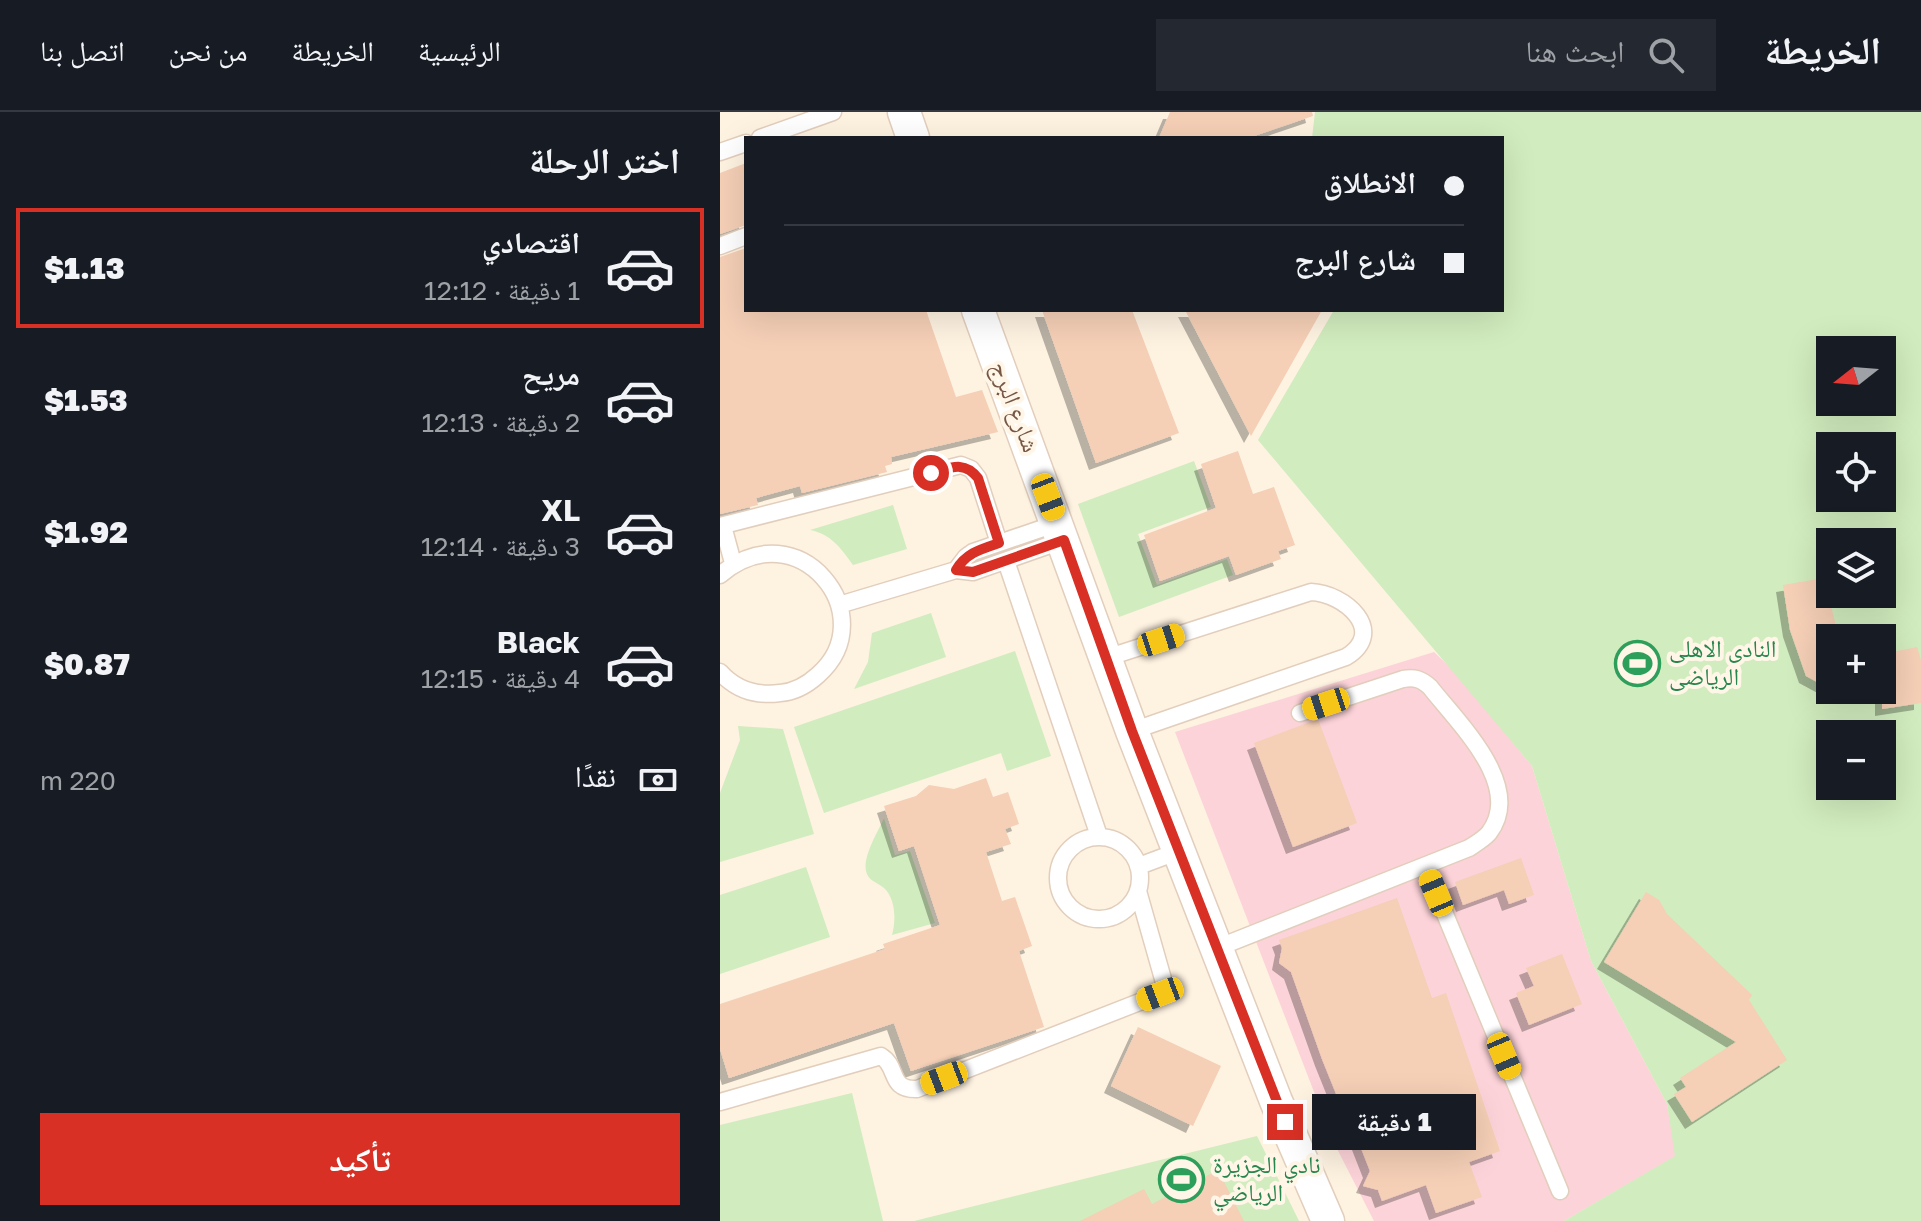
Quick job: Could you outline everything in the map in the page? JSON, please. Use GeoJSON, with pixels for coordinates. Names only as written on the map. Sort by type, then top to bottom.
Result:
{"type":"FeatureCollection","features":[{"type":"Feature","properties":{"kind":"street"},"geometry":{"type":"LineString","coordinates":[[904,112],[912,136]]}},
{"type":"Feature","properties":{"kind":"street","name":"شارع البرج"},"geometry":{"type":"LineString","coordinates":[[979,312],[1132,731],[1302,1165],[1328,1221]]}},
{"type":"Feature","properties":{"kind":"lane"},"geometry":{"type":"LineString","coordinates":[[766,136],[833,112]]}},
{"type":"Feature","properties":{"kind":"lane"},"geometry":{"type":"LineString","coordinates":[[720,152],[744,144]]}},
{"type":"Feature","properties":{"kind":"lane"},"geometry":{"type":"LineString","coordinates":[[720,246],[744,237]]}},
{"type":"Feature","properties":{"kind":"lane"},"geometry":{"type":"LineString","coordinates":[[733,563],[722,526],[961,465],[971,469],[978,478],[999,543]]}},
{"type":"Feature","properties":{"kind":"lane"},"geometry":{"type":"LineString","coordinates":[[956,570],[973,552],[999,543],[1061,532]]}},
{"type":"Feature","properties":{"kind":"lane"},"geometry":{"type":"LineString","coordinates":[[839,605],[956,570],[973,572],[1006,561],[1061,532]]}},
{"type":"Feature","properties":{"kind":"lane"},"geometry":{"type":"LineString","coordinates":[[720,575],[733,563],[754,555],[775,553],[796,558],[816,569],[830,585],[839,605],[842,628],[837,649],[826,669],[809,684],[789,692],[767,695],[745,690],[720,672]]}},
{"type":"Feature","properties":{"kind":"lane"},"geometry":{"type":"LineString","coordinates":[[1006,561],[1099,836]]}},
{"type":"Feature","properties":{"kind":"lane"},"geometry":{"type":"LineString","coordinates":[[1106,658],[1311,592],[1324,592],[1337,597],[1360,619],[1365,634],[1359,648],[1346,657],[1132,731]]}},
{"type":"Feature","properties":{"kind":"lane"},"geometry":{"type":"LineString","coordinates":[[1217,948],[1469,848],[1488,834],[1499,813],[1500,789],[1490,766],[1422,680],[1403,679],[1300,713]]}},
{"type":"Feature","properties":{"kind":"lane"},"geometry":{"type":"LineString","coordinates":[[1099,836],[1124,844],[1139,866],[1138,891],[1132,903],[1111,918],[1098,919],[1074,911],[1059,890],[1060,864],[1075,844],[1087,838],[1099,836]]}},
{"type":"Feature","properties":{"kind":"lane"},"geometry":{"type":"LineString","coordinates":[[1139,866],[1179,851]]}},
{"type":"Feature","properties":{"kind":"lane"},"geometry":{"type":"LineString","coordinates":[[1425,866],[1560,1191]]}},
{"type":"Feature","properties":{"kind":"lane"},"geometry":{"type":"LineString","coordinates":[[720,1102],[881,1056],[887,1059],[899,1085],[917,1089],[1160,994],[1165,986],[1138,891]]}},
{"type":"Feature","properties":{"kind":"shaded area"},"geometry":{"type":"Polygon","coordinates":[[[1434,652],[1456,673],[1532,766],[1591,961],[1667,1104],[1676,1156],[1564,1221],[1374,1221],[1333,1141],[1175,732],[1434,652]]]}},
{"type":"Feature","properties":{"kind":"green space","name":"النادى الاهلى الرياضى"},"geometry":{"type":"Polygon","coordinates":[[[1315,112],[1921,112],[1921,1221],[1564,1221],[1675,1156],[1667,1104],[1591,961],[1532,766],[1258,440],[1333,312],[1504,312],[1504,136],[1312,136],[1315,112]]]}},
{"type":"Feature","properties":{"kind":"green space"},"geometry":{"type":"Polygon","coordinates":[[[1194,461],[1211,507],[1138,534],[1157,585],[1227,559],[1233,575],[1119,617],[1078,504],[1194,461]]]}},
{"type":"Feature","properties":{"kind":"green space"},"geometry":{"type":"Polygon","coordinates":[[[893,505],[907,549],[853,565],[830,538],[810,530],[893,505]]]}},
{"type":"Feature","properties":{"kind":"green space"},"geometry":{"type":"Polygon","coordinates":[[[931,613],[946,657],[854,689],[868,662],[872,633],[931,613]]]}},
{"type":"Feature","properties":{"kind":"green space"},"geometry":{"type":"Polygon","coordinates":[[[1015,651],[1051,756],[1007,771],[1001,753],[824,813],[794,727],[1015,651]]]}},
{"type":"Feature","properties":{"kind":"green space"},"geometry":{"type":"Polygon","coordinates":[[[738,726],[783,729],[814,834],[720,862],[720,793],[740,740],[738,726]]]}},
{"type":"Feature","properties":{"kind":"green space"},"geometry":{"type":"Polygon","coordinates":[[[884,818],[895,855],[910,851],[935,923],[892,935],[894,917],[891,898],[866,871],[869,851],[884,818]]]}},
{"type":"Feature","properties":{"kind":"green space"},"geometry":{"type":"Polygon","coordinates":[[[806,867],[830,937],[720,974],[720,895],[806,867]]]}},
{"type":"Feature","properties":{"kind":"green space"},"geometry":{"type":"Polygon","coordinates":[[[852,1093],[883,1221],[720,1221],[720,1125],[852,1093]]]}},
{"type":"Feature","properties":{"kind":"green space","name":"نادي الجزيرة الرياضي"},"geometry":{"type":"Polygon","coordinates":[[[1257,1136],[1299,1221],[914,1221],[1257,1136]]]}},
{"type":"Feature","properties":{"kind":"building"},"geometry":{"type":"Polygon","coordinates":[[[1170,112],[1312,112],[1313,116],[1254,136],[1160,136],[1170,112]]]}},
{"type":"Feature","properties":{"kind":"building"},"geometry":{"type":"Polygon","coordinates":[[[744,164],[744,226],[720,234],[720,173],[744,164]]]}},
{"type":"Feature","properties":{"kind":"building"},"geometry":{"type":"Polygon","coordinates":[[[744,249],[744,312],[927,312],[956,397],[982,390],[998,432],[891,457],[892,464],[885,466],[887,472],[802,493],[800,486],[756,498],[758,505],[720,514],[720,257],[744,249]]]}},
{"type":"Feature","properties":{"kind":"building"},"geometry":{"type":"Polygon","coordinates":[[[1043,312],[1133,312],[1179,433],[1096,463],[1043,312]]]}},
{"type":"Feature","properties":{"kind":"building"},"geometry":{"type":"Polygon","coordinates":[[[1186,312],[1321,312],[1251,436],[1186,312]]]}},
{"type":"Feature","properties":{"kind":"building"},"geometry":{"type":"Polygon","coordinates":[[[1238,451],[1253,494],[1274,487],[1295,545],[1278,551],[1281,559],[1236,575],[1229,556],[1160,581],[1144,535],[1216,508],[1201,464],[1238,451]]]}},
{"type":"Feature","properties":{"kind":"building"},"geometry":{"type":"Polygon","coordinates":[[[1816,579],[1816,608],[1832,608],[1836,624],[1816,624],[1816,681],[1806,676],[1790,630],[1783,585],[1816,579]]]}},
{"type":"Feature","properties":{"kind":"building"},"geometry":{"type":"Polygon","coordinates":[[[1917,647],[1921,660],[1921,703],[1882,709],[1882,704],[1896,704],[1896,651],[1917,647]]]}},
{"type":"Feature","properties":{"kind":"building"},"geometry":{"type":"Polygon","coordinates":[[[1318,719],[1357,823],[1293,847],[1254,743],[1318,719]]]}},
{"type":"Feature","properties":{"kind":"building"},"geometry":{"type":"Polygon","coordinates":[[[986,778],[993,797],[1008,792],[1019,824],[1005,829],[1011,844],[986,852],[1002,901],[1015,897],[1032,946],[1019,951],[1044,1027],[911,1071],[894,1023],[729,1078],[720,1049],[720,1004],[885,949],[883,944],[940,925],[914,846],[899,851],[884,806],[916,796],[929,785],[954,789],[986,778]]]}},
{"type":"Feature","properties":{"kind":"building"},"geometry":{"type":"Polygon","coordinates":[[[1521,858],[1534,895],[1509,904],[1504,890],[1463,905],[1455,882],[1521,858]]]}},
{"type":"Feature","properties":{"kind":"building"},"geometry":{"type":"Polygon","coordinates":[[[1646,892],[1659,900],[1667,914],[1752,995],[1749,1000],[1787,1060],[1692,1122],[1674,1094],[1686,1087],[1680,1078],[1736,1042],[1604,962],[1646,892]]]}},
{"type":"Feature","properties":{"kind":"building"},"geometry":{"type":"Polygon","coordinates":[[[1397,898],[1432,998],[1446,993],[1500,1151],[1469,1162],[1482,1197],[1436,1213],[1426,1185],[1382,1201],[1378,1190],[1363,1186],[1370,1171],[1322,1059],[1291,972],[1279,963],[1282,948],[1279,940],[1397,898]]]}},
{"type":"Feature","properties":{"kind":"building"},"geometry":{"type":"Polygon","coordinates":[[[1562,954],[1582,1004],[1529,1025],[1516,993],[1534,986],[1526,968],[1562,954]]]}},
{"type":"Feature","properties":{"kind":"building"},"geometry":{"type":"Polygon","coordinates":[[[1138,1027],[1221,1066],[1193,1126],[1111,1086],[1138,1027]]]}},
{"type":"Feature","properties":{"kind":"building"},"geometry":{"type":"Polygon","coordinates":[[[1218,1170],[1244,1221],[1080,1221],[1144,1189],[1152,1204],[1218,1170]]]}},
{"type":"Feature","properties":{"kind":"place","name":"النادى الاهلى الرياضى"},"geometry":{"type":"Point","coordinates":[1638,663]}},
{"type":"Feature","properties":{"kind":"place","name":"نادي الجزيرة الرياضي"},"geometry":{"type":"Point","coordinates":[1182,1179]}},
{"type":"Feature","properties":{"kind":"route"},"geometry":{"type":"LineString","coordinates":[[931,473],[961,465],[971,469],[978,478],[999,543],[973,552],[956,570],[973,572],[1064,540],[1132,731],[1285,1122]]}}]}
